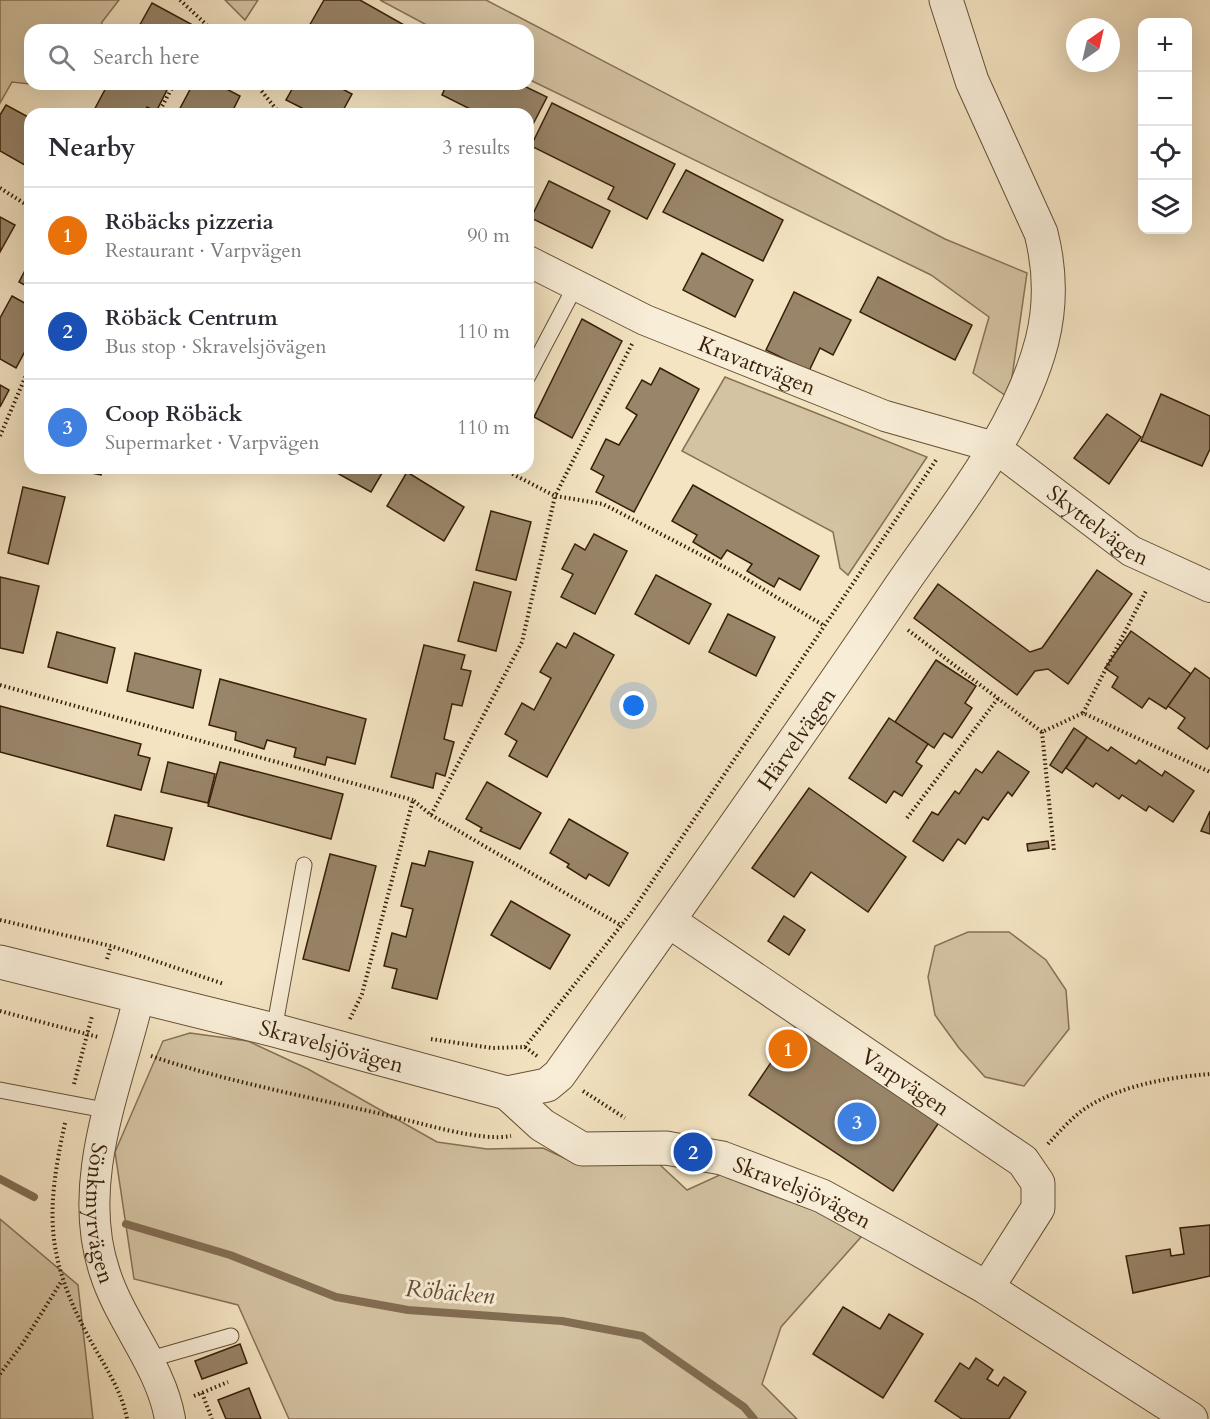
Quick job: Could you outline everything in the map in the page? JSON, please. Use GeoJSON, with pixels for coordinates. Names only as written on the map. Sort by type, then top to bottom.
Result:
{"type":"FeatureCollection","features":[{"type":"Feature","properties":{"kind":"street","name":"Härvelvägen"},"geometry":{"type":"LineString","coordinates":[[507,1093],[547,1085],[559,1075],[884,612],[994,447],[1022,395],[1042,340],[1049,287],[1047,257],[1041,233],[972,81],[946,0]]}},
{"type":"Feature","properties":{"kind":"street","name":"Kravattvägen"},"geometry":{"type":"LineString","coordinates":[[534,264],[645,320],[885,416],[994,447]]}},
{"type":"Feature","properties":{"kind":"street","name":"Skyttelvägen"},"geometry":{"type":"LineString","coordinates":[[994,447],[1131,551],[1210,587]]}},
{"type":"Feature","properties":{"kind":"street","name":"Varpvägen"},"geometry":{"type":"LineString","coordinates":[[669,921],[1023,1161],[1038,1183],[1038,1208],[987,1288]]}},
{"type":"Feature","properties":{"kind":"street","name":"Skravelsjövägen"},"geometry":{"type":"LineString","coordinates":[[0,962],[274,1030],[507,1093],[542,1125],[582,1149],[666,1148],[722,1158],[822,1196],[987,1288],[1191,1419]]}},
{"type":"Feature","properties":{"kind":"street","name":"Sönkmyrvägen"},"geometry":{"type":"LineString","coordinates":[[139,997],[94,1184],[94,1238],[113,1295],[147,1360],[170,1419]]}},
{"type":"Feature","properties":{"kind":"lane"},"geometry":{"type":"LineString","coordinates":[[534,365],[576,285]]}},
{"type":"Feature","properties":{"kind":"lane"},"geometry":{"type":"LineString","coordinates":[[274,1030],[304,865]]}},
{"type":"Feature","properties":{"kind":"lane"},"geometry":{"type":"LineString","coordinates":[[0,1090],[110,1111]]}},
{"type":"Feature","properties":{"kind":"lane"},"geometry":{"type":"LineString","coordinates":[[147,1360],[231,1336]]}},
{"type":"Feature","properties":{"kind":"path"},"geometry":{"type":"LineString","coordinates":[[180,0],[207,23]]}},
{"type":"Feature","properties":{"kind":"path"},"geometry":{"type":"LineString","coordinates":[[161,108],[171,90]]}},
{"type":"Feature","properties":{"kind":"path"},"geometry":{"type":"LineString","coordinates":[[261,90],[275,108]]}},
{"type":"Feature","properties":{"kind":"path"},"geometry":{"type":"LineString","coordinates":[[0,188],[24,203]]}},
{"type":"Feature","properties":{"kind":"path"},"geometry":{"type":"LineString","coordinates":[[431,815],[522,642],[555,496],[645,320]]}},
{"type":"Feature","properties":{"kind":"path"},"geometry":{"type":"LineString","coordinates":[[0,436],[24,380]]}},
{"type":"Feature","properties":{"kind":"path"},"geometry":{"type":"LineString","coordinates":[[525,1047],[622,926],[953,434]]}},
{"type":"Feature","properties":{"kind":"path"},"geometry":{"type":"LineString","coordinates":[[513,474],[555,496],[603,504],[736,573],[823,625]]}},
{"type":"Feature","properties":{"kind":"path"},"geometry":{"type":"LineString","coordinates":[[1042,732],[1083,713],[1160,564]]}},
{"type":"Feature","properties":{"kind":"path"},"geometry":{"type":"LineString","coordinates":[[884,612],[999,697],[1042,732],[1054,851]]}},
{"type":"Feature","properties":{"kind":"path"},"geometry":{"type":"LineString","coordinates":[[0,685],[413,800],[431,815],[622,926]]}},
{"type":"Feature","properties":{"kind":"path"},"geometry":{"type":"LineString","coordinates":[[907,818],[999,697]]}},
{"type":"Feature","properties":{"kind":"path"},"geometry":{"type":"LineString","coordinates":[[1083,713],[1210,772]]}},
{"type":"Feature","properties":{"kind":"path"},"geometry":{"type":"LineString","coordinates":[[348,1025],[362,994],[413,800]]}},
{"type":"Feature","properties":{"kind":"path"},"geometry":{"type":"LineString","coordinates":[[0,920],[111,945],[233,987]]}},
{"type":"Feature","properties":{"kind":"path"},"geometry":{"type":"LineString","coordinates":[[0,1011],[87,1033],[191,1069],[498,1138],[522,1135],[542,1125]]}},
{"type":"Feature","properties":{"kind":"path"},"geometry":{"type":"LineString","coordinates":[[427,1038],[492,1048],[525,1047],[559,1075],[633,1123]]}},
{"type":"Feature","properties":{"kind":"path"},"geometry":{"type":"LineString","coordinates":[[1023,1161],[1042,1149],[1089,1106],[1116,1094],[1176,1076],[1210,1074]]}},
{"type":"Feature","properties":{"kind":"path"},"geometry":{"type":"LineString","coordinates":[[0,1374],[62,1282]]}},
{"type":"Feature","properties":{"kind":"path"},"geometry":{"type":"LineString","coordinates":[[176,1352],[193,1396],[228,1382]]}},
{"type":"Feature","properties":{"kind":"path"},"geometry":{"type":"LineString","coordinates":[[202,1393],[212,1419]]}},
{"type":"Feature","properties":{"kind":"shaded area"},"geometry":{"type":"Polygon","coordinates":[[[0,0],[119,0],[102,24],[24,24],[24,83],[12,82],[0,103],[0,0]]]}},
{"type":"Feature","properties":{"kind":"shaded area"},"geometry":{"type":"Polygon","coordinates":[[[225,0],[258,0],[245,20],[225,0]]]}},
{"type":"Feature","properties":{"kind":"shaded area"},"geometry":{"type":"Polygon","coordinates":[[[380,0],[486,0],[532,24],[425,24],[380,0]]]}},
{"type":"Feature","properties":{"kind":"shaded area"},"geometry":{"type":"Polygon","coordinates":[[[534,25],[945,239],[1027,273],[1009,398],[973,373],[989,317],[931,275],[534,82],[534,25]]]}},
{"type":"Feature","properties":{"kind":"shaded area"},"geometry":{"type":"Polygon","coordinates":[[[725,377],[927,457],[848,575],[840,568],[833,532],[682,451],[725,377]]]}},
{"type":"Feature","properties":{"kind":"shaded area"},"geometry":{"type":"Polygon","coordinates":[[[968,932],[1009,932],[1046,960],[1066,990],[1069,1029],[1024,1086],[985,1077],[959,1048],[935,1015],[928,977],[935,946],[968,932]]]}},
{"type":"Feature","properties":{"kind":"shaded area"},"geometry":{"type":"Polygon","coordinates":[[[190,1033],[248,1041],[308,1069],[437,1142],[487,1149],[543,1148],[577,1164],[658,1163],[687,1190],[724,1173],[812,1201],[861,1237],[781,1327],[762,1384],[797,1419],[289,1419],[238,1305],[134,1279],[115,1152],[163,1041],[190,1033]]]}},
{"type":"Feature","properties":{"kind":"shaded area"},"geometry":{"type":"Polygon","coordinates":[[[0,1219],[78,1285],[93,1419],[0,1419],[0,1219]]]}},
{"type":"Feature","properties":{"kind":"building"},"geometry":{"type":"Polygon","coordinates":[[[324,0],[360,0],[402,24],[310,24],[324,0]]]}},
{"type":"Feature","properties":{"kind":"building"},"geometry":{"type":"Polygon","coordinates":[[[152,3],[191,24],[140,24],[152,3]]]}},
{"type":"Feature","properties":{"kind":"building"},"geometry":{"type":"Polygon","coordinates":[[[105,90],[167,90],[158,108],[95,108],[105,90]]]}},
{"type":"Feature","properties":{"kind":"building"},"geometry":{"type":"Polygon","coordinates":[[[190,90],[228,90],[240,96],[234,108],[180,108],[190,90]]]}},
{"type":"Feature","properties":{"kind":"building"},"geometry":{"type":"Polygon","coordinates":[[[292,90],[344,90],[352,94],[344,108],[302,108],[286,100],[292,90]]]}},
{"type":"Feature","properties":{"kind":"building"},"geometry":{"type":"Polygon","coordinates":[[[444,90],[532,90],[547,97],[534,122],[534,108],[468,108],[442,95],[444,90]]]}},
{"type":"Feature","properties":{"kind":"building"},"geometry":{"type":"Polygon","coordinates":[[[552,103],[675,164],[647,219],[608,199],[614,187],[534,147],[534,140],[552,103]]]}},
{"type":"Feature","properties":{"kind":"building"},"geometry":{"type":"Polygon","coordinates":[[[6,105],[24,115],[24,165],[0,151],[0,115],[6,105]]]}},
{"type":"Feature","properties":{"kind":"building"},"geometry":{"type":"Polygon","coordinates":[[[686,170],[783,220],[763,261],[663,212],[686,170]]]}},
{"type":"Feature","properties":{"kind":"building"},"geometry":{"type":"Polygon","coordinates":[[[549,181],[610,211],[592,248],[534,219],[534,212],[549,181]]]}},
{"type":"Feature","properties":{"kind":"building"},"geometry":{"type":"Polygon","coordinates":[[[0,217],[15,225],[0,252],[0,217]]]}},
{"type":"Feature","properties":{"kind":"building"},"geometry":{"type":"Polygon","coordinates":[[[702,253],[753,280],[735,317],[683,290],[702,253]]]}},
{"type":"Feature","properties":{"kind":"building"},"geometry":{"type":"Polygon","coordinates":[[[24,272],[24,285],[19,282],[24,272]]]}},
{"type":"Feature","properties":{"kind":"building"},"geometry":{"type":"Polygon","coordinates":[[[878,277],[972,325],[955,360],[860,312],[878,277]]]}},
{"type":"Feature","properties":{"kind":"building"},"geometry":{"type":"Polygon","coordinates":[[[794,292],[851,320],[833,355],[820,348],[809,371],[766,350],[794,292]]]}},
{"type":"Feature","properties":{"kind":"building"},"geometry":{"type":"Polygon","coordinates":[[[12,296],[24,303],[24,353],[16,368],[0,359],[0,318],[12,296]]]}},
{"type":"Feature","properties":{"kind":"building"},"geometry":{"type":"Polygon","coordinates":[[[582,319],[622,341],[572,438],[534,417],[582,319]]]}},
{"type":"Feature","properties":{"kind":"building"},"geometry":{"type":"Polygon","coordinates":[[[660,368],[699,389],[634,512],[596,492],[604,476],[591,469],[606,439],[619,445],[637,415],[626,408],[642,380],[651,385],[660,368]]]}},
{"type":"Feature","properties":{"kind":"building"},"geometry":{"type":"Polygon","coordinates":[[[0,385],[9,390],[0,407],[0,385]]]}},
{"type":"Feature","properties":{"kind":"building"},"geometry":{"type":"Polygon","coordinates":[[[1161,394],[1210,416],[1210,449],[1202,466],[1141,441],[1161,394]]]}},
{"type":"Feature","properties":{"kind":"building"},"geometry":{"type":"Polygon","coordinates":[[[1107,414],[1141,437],[1109,484],[1074,458],[1107,414]]]}},
{"type":"Feature","properties":{"kind":"building"},"geometry":{"type":"Polygon","coordinates":[[[339,474],[382,474],[371,492],[339,474]]]}},
{"type":"Feature","properties":{"kind":"building"},"geometry":{"type":"Polygon","coordinates":[[[406,474],[410,474],[464,507],[444,541],[387,506],[406,474]]]}},
{"type":"Feature","properties":{"kind":"building"},"geometry":{"type":"Polygon","coordinates":[[[693,485],[819,556],[800,590],[779,578],[774,587],[747,571],[752,564],[727,550],[721,559],[693,542],[697,535],[672,521],[693,485]]]}},
{"type":"Feature","properties":{"kind":"building"},"geometry":{"type":"Polygon","coordinates":[[[23,487],[65,497],[48,564],[8,553],[23,487]]]}},
{"type":"Feature","properties":{"kind":"building"},"geometry":{"type":"Polygon","coordinates":[[[491,511],[531,522],[516,580],[476,570],[491,511]]]}},
{"type":"Feature","properties":{"kind":"building"},"geometry":{"type":"Polygon","coordinates":[[[594,534],[627,551],[595,614],[561,597],[573,574],[562,569],[575,544],[585,550],[594,534]]]}},
{"type":"Feature","properties":{"kind":"building"},"geometry":{"type":"Polygon","coordinates":[[[1097,570],[1132,594],[1068,684],[1048,669],[1035,671],[1017,695],[914,618],[938,584],[1030,652],[1042,648],[1097,570]]]}},
{"type":"Feature","properties":{"kind":"building"},"geometry":{"type":"Polygon","coordinates":[[[656,575],[711,604],[689,644],[635,614],[656,575]]]}},
{"type":"Feature","properties":{"kind":"building"},"geometry":{"type":"Polygon","coordinates":[[[0,577],[39,586],[23,653],[0,648],[0,577]]]}},
{"type":"Feature","properties":{"kind":"building"},"geometry":{"type":"Polygon","coordinates":[[[474,582],[511,592],[496,651],[458,641],[474,582]]]}},
{"type":"Feature","properties":{"kind":"building"},"geometry":{"type":"Polygon","coordinates":[[[728,614],[775,637],[756,676],[709,652],[728,614]]]}},
{"type":"Feature","properties":{"kind":"building"},"geometry":{"type":"Polygon","coordinates":[[[1131,631],[1191,674],[1166,709],[1149,698],[1142,708],[1112,687],[1118,677],[1105,668],[1131,631]]]}},
{"type":"Feature","properties":{"kind":"building"},"geometry":{"type":"Polygon","coordinates":[[[57,632],[115,648],[107,683],[48,667],[57,632]]]}},
{"type":"Feature","properties":{"kind":"building"},"geometry":{"type":"Polygon","coordinates":[[[574,633],[614,655],[547,777],[509,756],[517,741],[505,734],[522,703],[534,710],[551,678],[540,672],[557,643],[566,648],[574,633]]]}},
{"type":"Feature","properties":{"kind":"building"},"geometry":{"type":"Polygon","coordinates":[[[424,645],[465,655],[461,669],[471,671],[462,706],[452,704],[444,739],[454,742],[445,776],[436,773],[433,788],[391,777],[424,645]]]}},
{"type":"Feature","properties":{"kind":"building"},"geometry":{"type":"Polygon","coordinates":[[[135,653],[201,670],[193,708],[127,691],[135,653]]]}},
{"type":"Feature","properties":{"kind":"building"},"geometry":{"type":"Polygon","coordinates":[[[936,660],[976,686],[965,703],[972,708],[952,738],[944,733],[934,748],[895,722],[936,660]]]}},
{"type":"Feature","properties":{"kind":"building"},"geometry":{"type":"Polygon","coordinates":[[[1195,668],[1210,679],[1210,745],[1207,749],[1178,728],[1185,718],[1168,706],[1195,668]]]}},
{"type":"Feature","properties":{"kind":"building"},"geometry":{"type":"Polygon","coordinates":[[[220,679],[366,719],[355,764],[327,757],[325,765],[294,757],[296,748],[267,740],[264,749],[235,740],[236,732],[209,725],[220,679]]]}},
{"type":"Feature","properties":{"kind":"building"},"geometry":{"type":"Polygon","coordinates":[[[0,706],[141,744],[138,755],[150,758],[141,790],[0,752],[0,706]]]}},
{"type":"Feature","properties":{"kind":"building"},"geometry":{"type":"Polygon","coordinates":[[[889,718],[928,744],[916,762],[922,766],[902,796],[894,791],[886,803],[849,778],[889,718]]]}},
{"type":"Feature","properties":{"kind":"building"},"geometry":{"type":"Polygon","coordinates":[[[1074,728],[1087,737],[1062,773],[1050,765],[1074,728]]]}},
{"type":"Feature","properties":{"kind":"building"},"geometry":{"type":"Polygon","coordinates":[[[1087,737],[1108,751],[1111,747],[1136,764],[1139,760],[1162,776],[1165,771],[1194,791],[1173,822],[1149,806],[1146,811],[1122,795],[1119,799],[1096,783],[1093,787],[1066,768],[1087,737]]]}},
{"type":"Feature","properties":{"kind":"building"},"geometry":{"type":"Polygon","coordinates":[[[998,751],[1029,772],[1012,796],[1008,792],[988,820],[983,817],[965,844],[958,839],[943,861],[913,841],[932,812],[938,815],[955,791],[959,794],[976,769],[982,773],[998,751]]]}},
{"type":"Feature","properties":{"kind":"building"},"geometry":{"type":"Polygon","coordinates":[[[168,762],[215,774],[208,803],[161,792],[168,762]]]}},
{"type":"Feature","properties":{"kind":"building"},"geometry":{"type":"Polygon","coordinates":[[[220,762],[343,794],[331,839],[208,806],[220,762]]]}},
{"type":"Feature","properties":{"kind":"building"},"geometry":{"type":"Polygon","coordinates":[[[487,782],[541,813],[520,849],[480,831],[482,828],[466,819],[487,782]]]}},
{"type":"Feature","properties":{"kind":"building"},"geometry":{"type":"Polygon","coordinates":[[[809,788],[906,857],[868,912],[811,872],[794,897],[752,868],[809,788]]]}},
{"type":"Feature","properties":{"kind":"building"},"geometry":{"type":"Polygon","coordinates":[[[1210,811],[1210,834],[1201,831],[1210,811]]]}},
{"type":"Feature","properties":{"kind":"building"},"geometry":{"type":"Polygon","coordinates":[[[115,815],[172,828],[164,860],[107,846],[115,815]]]}},
{"type":"Feature","properties":{"kind":"building"},"geometry":{"type":"Polygon","coordinates":[[[569,819],[628,853],[609,886],[589,874],[586,879],[567,867],[569,864],[550,853],[569,819]]]}},
{"type":"Feature","properties":{"kind":"building"},"geometry":{"type":"Polygon","coordinates":[[[1048,841],[1049,848],[1028,851],[1027,844],[1048,841]]]}},
{"type":"Feature","properties":{"kind":"building"},"geometry":{"type":"Polygon","coordinates":[[[429,851],[473,862],[437,999],[392,988],[397,969],[384,966],[392,933],[406,937],[413,909],[401,906],[412,863],[425,866],[429,851]]]}},
{"type":"Feature","properties":{"kind":"building"},"geometry":{"type":"Polygon","coordinates":[[[330,854],[376,866],[349,971],[303,959],[330,854]]]}},
{"type":"Feature","properties":{"kind":"building"},"geometry":{"type":"Polygon","coordinates":[[[511,901],[570,935],[550,969],[491,935],[511,901]]]}},
{"type":"Feature","properties":{"kind":"building"},"geometry":{"type":"Polygon","coordinates":[[[784,916],[805,930],[789,955],[768,941],[784,916]]]}},
{"type":"Feature","properties":{"kind":"building"},"geometry":{"type":"Polygon","coordinates":[[[797,1024],[940,1121],[893,1191],[749,1095],[797,1024]]]}},
{"type":"Feature","properties":{"kind":"building"},"geometry":{"type":"Polygon","coordinates":[[[1210,1225],[1210,1276],[1133,1293],[1126,1256],[1170,1249],[1171,1256],[1184,1254],[1180,1228],[1210,1225]]]}},
{"type":"Feature","properties":{"kind":"building"},"geometry":{"type":"Polygon","coordinates":[[[843,1307],[880,1329],[889,1314],[923,1334],[883,1398],[813,1354],[843,1307]]]}},
{"type":"Feature","properties":{"kind":"building"},"geometry":{"type":"Polygon","coordinates":[[[240,1344],[247,1363],[202,1379],[195,1361],[240,1344]]]}},
{"type":"Feature","properties":{"kind":"building"},"geometry":{"type":"Polygon","coordinates":[[[976,1358],[993,1370],[987,1379],[998,1386],[1004,1377],[1026,1392],[1009,1419],[962,1419],[935,1401],[960,1363],[969,1369],[976,1358]]]}},
{"type":"Feature","properties":{"kind":"building"},"geometry":{"type":"Polygon","coordinates":[[[249,1388],[261,1419],[226,1419],[218,1400],[249,1388]]]}},
{"type":"Feature","properties":{"kind":"waterway","name":"Röbäcken"},"geometry":{"type":"LineString","coordinates":[[0,1179],[34,1197]]}},
{"type":"Feature","properties":{"kind":"waterway","name":"Röbäcken"},"geometry":{"type":"LineString","coordinates":[[126,1224],[230,1255],[336,1297],[408,1310],[562,1321],[642,1336],[744,1407],[754,1419]]}},
{"type":"Feature","properties":{"kind":"place","name":"Röbäcks pizzeria"},"geometry":{"type":"Point","coordinates":[788,1049]}},
{"type":"Feature","properties":{"kind":"place","name":"Coop Röbäck"},"geometry":{"type":"Point","coordinates":[857,1122]}},
{"type":"Feature","properties":{"kind":"place","name":"Röbäck Centrum"},"geometry":{"type":"Point","coordinates":[693,1152]}}]}
